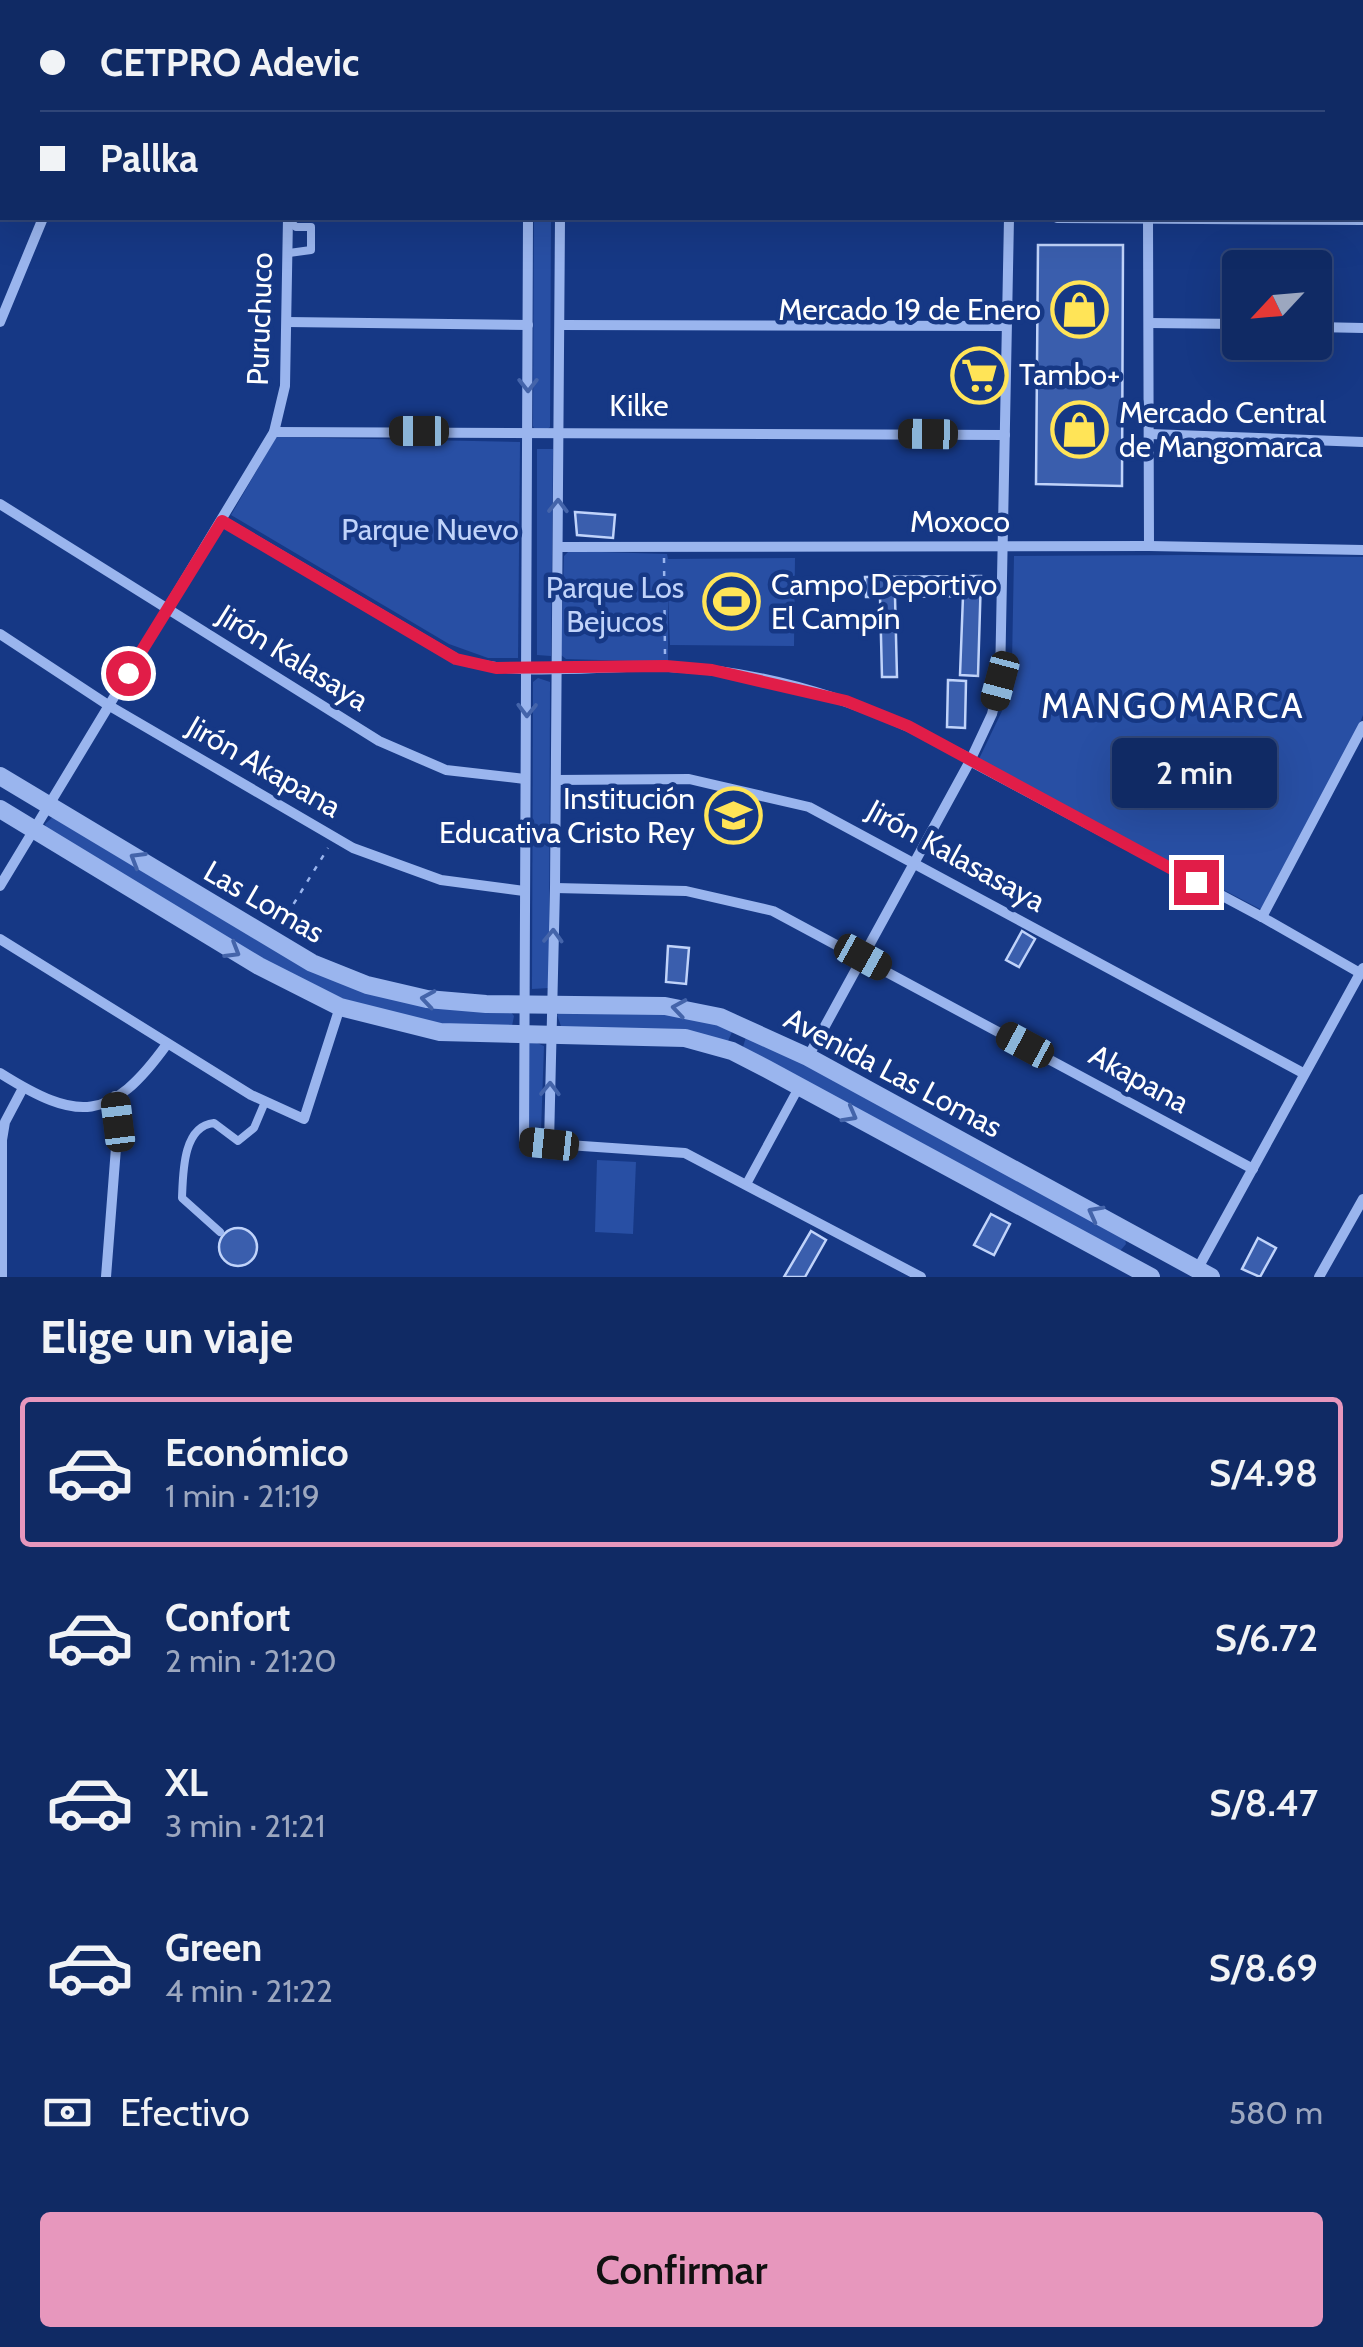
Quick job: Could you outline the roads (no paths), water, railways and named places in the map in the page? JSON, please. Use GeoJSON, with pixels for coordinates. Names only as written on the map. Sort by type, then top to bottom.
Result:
{"type":"FeatureCollection","features":[{"type":"Feature","properties":{"kind":"street"},"geometry":{"type":"LineString","coordinates":[[0,322],[42,220]]}},
{"type":"Feature","properties":{"kind":"street","name":"Puruchuco"},"geometry":{"type":"LineString","coordinates":[[0,886],[274,432],[285,386],[295,253],[288,220]]}},
{"type":"Feature","properties":{"kind":"street"},"geometry":{"type":"LineString","coordinates":[[528,220],[524,1142],[684,1153],[921,1277]]}},
{"type":"Feature","properties":{"kind":"street"},"geometry":{"type":"LineString","coordinates":[[549,1144],[560,220]]}},
{"type":"Feature","properties":{"kind":"street"},"geometry":{"type":"LineString","coordinates":[[808,1057],[971,760],[992,714],[1000,681],[1008,220]]}},
{"type":"Feature","properties":{"kind":"street"},"geometry":{"type":"LineString","coordinates":[[1148,220],[1148,546]]}},
{"type":"Feature","properties":{"kind":"street"},"geometry":{"type":"LineString","coordinates":[[287,322],[528,325]]}},
{"type":"Feature","properties":{"kind":"street"},"geometry":{"type":"LineString","coordinates":[[1150,323],[1222,324]]}},
{"type":"Feature","properties":{"kind":"street"},"geometry":{"type":"LineString","coordinates":[[560,325],[1006,326]]}},
{"type":"Feature","properties":{"kind":"street"},"geometry":{"type":"LineString","coordinates":[[1332,327],[1363,328]]}},
{"type":"Feature","properties":{"kind":"street","name":"Kilke"},"geometry":{"type":"LineString","coordinates":[[274,432],[1005,435]]}},
{"type":"Feature","properties":{"kind":"street"},"geometry":{"type":"LineString","coordinates":[[1150,434],[1363,442]]}},
{"type":"Feature","properties":{"kind":"street","name":"Jirón Kalasaya"},"geometry":{"type":"LineString","coordinates":[[0,504],[413,758],[458,772],[525,779]]}},
{"type":"Feature","properties":{"kind":"street"},"geometry":{"type":"LineString","coordinates":[[222,521],[456,659],[496,668],[666,666],[768,680],[846,701],[908,726],[1362,970],[1252,1168],[1204,1273]]}},
{"type":"Feature","properties":{"kind":"street","name":"Moxoco"},"geometry":{"type":"LineString","coordinates":[[558,547],[1148,546],[1363,550]]}},
{"type":"Feature","properties":{"kind":"street","name":"Jirón Akapana"},"geometry":{"type":"LineString","coordinates":[[0,634],[108,705],[383,862],[441,880],[524,891]]}},
{"type":"Feature","properties":{"kind":"street"},"geometry":{"type":"LineString","coordinates":[[1262,916],[1363,726]]}},
{"type":"Feature","properties":{"kind":"street","name":"Las Lomas"},"geometry":{"type":"LineString","coordinates":[[0,776],[312,963],[397,993],[456,1002],[525,1003]]}},
{"type":"Feature","properties":{"kind":"street","name":"Jirón Kalasasaya"},"geometry":{"type":"LineString","coordinates":[[556,780],[689,778],[809,807],[1303,1073]]}},
{"type":"Feature","properties":{"kind":"street","name":"Las Lomas"},"geometry":{"type":"LineString","coordinates":[[0,809],[258,966],[340,1007],[440,1032],[525,1034]]}},
{"type":"Feature","properties":{"kind":"street","name":"Akapana"},"geometry":{"type":"LineString","coordinates":[[555,888],[642,887],[727,897],[773,910],[1252,1168]]}},
{"type":"Feature","properties":{"kind":"street"},"geometry":{"type":"LineString","coordinates":[[0,939],[166,1044],[265,1102],[304,1119],[340,1007]]}},
{"type":"Feature","properties":{"kind":"street","name":"Avenida Las Lomas"},"geometry":{"type":"LineString","coordinates":[[525,1003],[665,1006],[699,1011],[742,1026],[808,1057],[1204,1273]]}},
{"type":"Feature","properties":{"kind":"street"},"geometry":{"type":"LineString","coordinates":[[732,1051],[742,1026]]}},
{"type":"Feature","properties":{"kind":"street","name":"Avenida Las Lomas"},"geometry":{"type":"LineString","coordinates":[[525,1034],[653,1034],[732,1051],[1151,1277]]}},
{"type":"Feature","properties":{"kind":"street"},"geometry":{"type":"LineString","coordinates":[[0,1074],[66,1108],[96,1105],[146,1072],[166,1044]]}},
{"type":"Feature","properties":{"kind":"street"},"geometry":{"type":"LineString","coordinates":[[747,1183],[799,1087]]}},
{"type":"Feature","properties":{"kind":"street"},"geometry":{"type":"LineString","coordinates":[[2,1277],[5,1122],[23,1088]]}},
{"type":"Feature","properties":{"kind":"street"},"geometry":{"type":"LineString","coordinates":[[106,1277],[118,1122],[115,1096]]}},
{"type":"Feature","properties":{"kind":"street"},"geometry":{"type":"LineString","coordinates":[[1319,1277],[1363,1199]]}},
{"type":"Feature","properties":{"kind":"street"},"geometry":{"type":"LineString","coordinates":[[1125,1262],[1138,1236]]}},
{"type":"Feature","properties":{"kind":"lane"},"geometry":{"type":"LineString","coordinates":[[289,220],[300,228]]}},
{"type":"Feature","properties":{"kind":"lane"},"geometry":{"type":"LineString","coordinates":[[312,222],[311,250],[295,253],[300,228],[312,222]]}},
{"type":"Feature","properties":{"kind":"lane"},"geometry":{"type":"LineString","coordinates":[[220,1232],[182,1198],[191,1137],[205,1124],[214,1122],[238,1142],[254,1128],[265,1102]]}},
{"type":"Feature","properties":{"kind":"place","name":"Mercado 19 de Enero"},"geometry":{"type":"Point","coordinates":[1080,310]}},
{"type":"Feature","properties":{"kind":"place","name":"Tambo+"},"geometry":{"type":"Point","coordinates":[980,375]}},
{"type":"Feature","properties":{"kind":"place","name":"Mercado Central de Mangomarca"},"geometry":{"type":"Point","coordinates":[1080,430]}},
{"type":"Feature","properties":{"kind":"place","name":"Campo Deportivo El Campín"},"geometry":{"type":"Point","coordinates":[732,602]}},
{"type":"Feature","properties":{"kind":"place","name":"Institución Educativa Cristo Rey"},"geometry":{"type":"Point","coordinates":[734,816]}},
{"type":"Feature","properties":{"kind":"district","name":"MANGOMARCA"},"geometry":{"type":"Point","coordinates":[1173,706]}},
{"type":"Feature","properties":{"kind":"park label","name":"Parque Nuevo"},"geometry":{"type":"Point","coordinates":[430,530]}},
{"type":"Feature","properties":{"kind":"park label","name":"Parque Los Bejucos"},"geometry":{"type":"Point","coordinates":[615,605]}}]}
